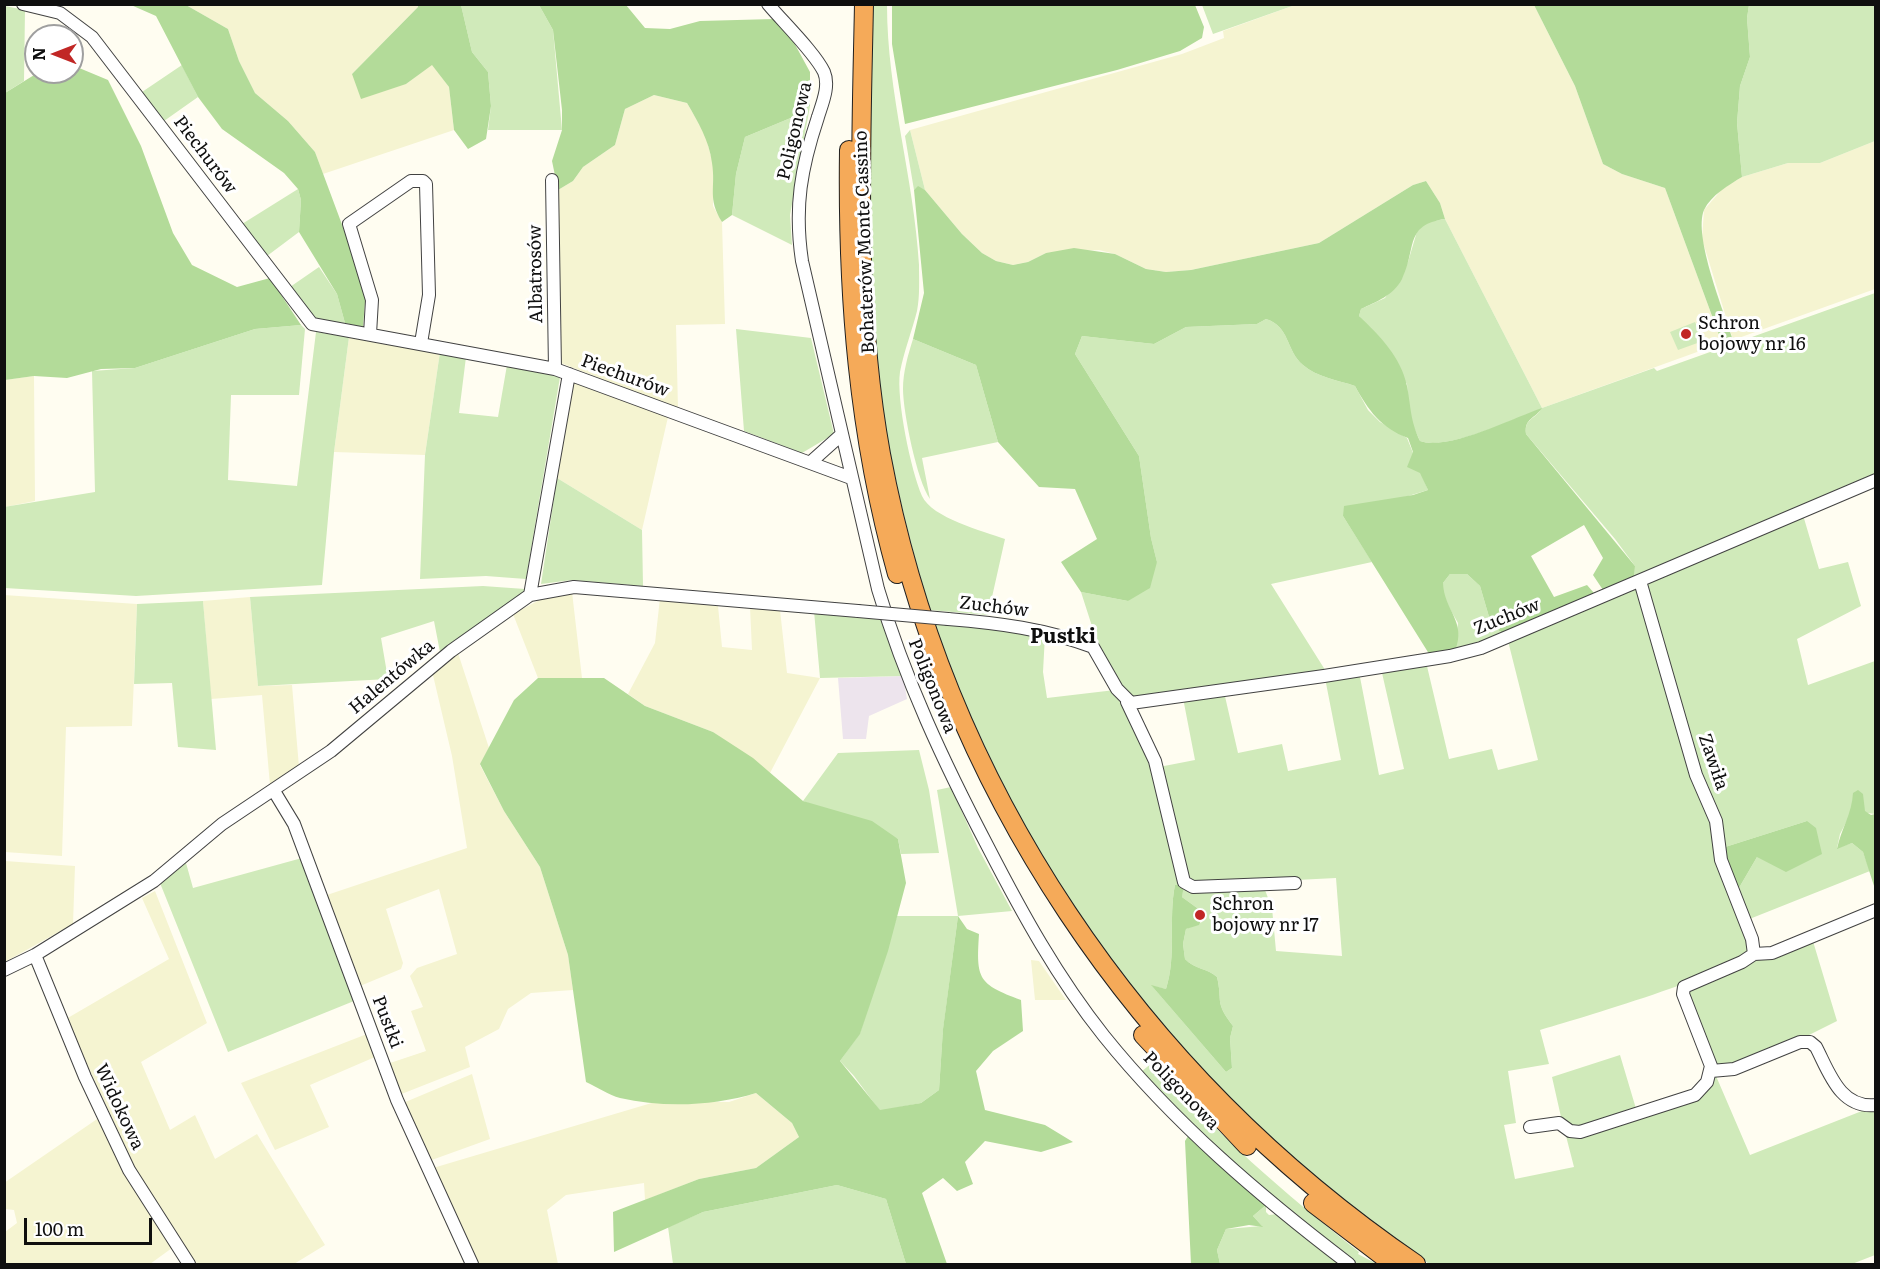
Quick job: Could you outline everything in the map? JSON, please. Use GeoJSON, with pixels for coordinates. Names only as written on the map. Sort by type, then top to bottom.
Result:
{"type":"FeatureCollection","features":[{"type":"Feature","properties":{"kind":"highway","name":"Bohaterów Monte Cassino"},"geometry":{"type":"LineString","coordinates":[[851,4],[848,215],[859,391],[883,523],[906,603],[944,708],[981,787],[1023,865],[1099,979],[1146,1039],[1250,1149],[1297,1191],[1393,1264]]}},
{"type":"Feature","properties":{"kind":"highway","name":"Bohaterów Monte Cassino"},"geometry":{"type":"LineString","coordinates":[[864,4],[861,215],[866,336],[872,389],[881,454],[906,559],[955,704],[992,783],[1034,859],[1114,981],[1157,1033],[1260,1141],[1304,1181],[1416,1264]]}},
{"type":"Feature","properties":{"kind":"street","name":"Piechurów"},"geometry":{"type":"LineString","coordinates":[[23,4],[60,14],[84,29],[100,45],[312,324],[555,369],[812,461],[851,478]]}},
{"type":"Feature","properties":{"kind":"street","name":"Poligonowa"},"geometry":{"type":"LineString","coordinates":[[768,4],[825,73],[826,91],[807,148],[801,178],[799,237],[841,435],[878,589],[893,640],[943,762],[1024,916],[1060,976],[1106,1038],[1183,1122],[1274,1206],[1349,1264]]}},
{"type":"Feature","properties":{"kind":"street","name":"Albatrosów"},"geometry":{"type":"LineString","coordinates":[[552,180],[555,369]]}},
{"type":"Feature","properties":{"kind":"street"},"geometry":{"type":"LineString","coordinates":[[370,334],[372,300],[349,224],[411,181],[423,181],[426,184],[429,294],[421,343]]}},
{"type":"Feature","properties":{"kind":"street"},"geometry":{"type":"LineString","coordinates":[[530,595],[568,374]]}},
{"type":"Feature","properties":{"kind":"street"},"geometry":{"type":"LineString","coordinates":[[812,461],[841,435]]}},
{"type":"Feature","properties":{"kind":"street","name":"Zuchów"},"geometry":{"type":"LineString","coordinates":[[1127,702],[1137,703],[1324,676],[1464,653],[1640,581],[1875,480]]}},
{"type":"Feature","properties":{"kind":"street","name":"Zawiła"},"geometry":{"type":"LineString","coordinates":[[1640,581],[1696,775],[1716,821],[1721,860],[1752,939],[1754,954]]}},
{"type":"Feature","properties":{"kind":"street","name":"Halentówka"},"geometry":{"type":"LineString","coordinates":[[4,970],[35,955],[154,881],[222,824],[331,752],[451,651],[530,595],[574,587],[858,611]]}},
{"type":"Feature","properties":{"kind":"street","name":"Zuchów"},"geometry":{"type":"LineString","coordinates":[[858,611],[1012,626],[1061,636],[1093,647],[1127,702],[1155,760],[1184,882],[1193,887],[1295,883]]}},
{"type":"Feature","properties":{"kind":"street","name":"Pustki"},"geometry":{"type":"LineString","coordinates":[[274,791],[294,824],[397,1100],[472,1264]]}},
{"type":"Feature","properties":{"kind":"street"},"geometry":{"type":"LineString","coordinates":[[1530,1127],[1552,1123],[1565,1125],[1570,1131],[1580,1132],[1691,1097],[1703,1088],[1711,1071],[1710,1061],[1683,991],[1689,983],[1742,962],[1754,954],[1772,953],[1875,910]]}},
{"type":"Feature","properties":{"kind":"street","name":"Widokowa"},"geometry":{"type":"LineString","coordinates":[[35,955],[80,1066],[129,1170],[189,1264]]}},
{"type":"Feature","properties":{"kind":"street"},"geometry":{"type":"LineString","coordinates":[[1711,1071],[1734,1069],[1800,1042],[1810,1042],[1816,1047],[1843,1095],[1854,1102],[1875,1105]]}},
{"type":"Feature","properties":{"kind":"shaded area"},"geometry":{"type":"Polygon","coordinates":[[[903,676],[907,699],[869,716],[866,739],[843,739],[838,678],[903,676]]]}},
{"type":"Feature","properties":{"kind":"green space"},"geometry":{"type":"Polygon","coordinates":[[[131,5],[186,5],[228,29],[239,61],[255,93],[288,121],[315,152],[366,289],[363,327],[345,323],[337,294],[299,232],[301,200],[298,189],[284,173],[222,129],[198,97],[156,16],[131,5]]]}},
{"type":"Feature","properties":{"kind":"green space"},"geometry":{"type":"Polygon","coordinates":[[[186,5],[418,5],[352,74],[406,84],[432,64],[449,87],[454,130],[323,174],[315,152],[288,121],[255,93],[239,61],[228,29],[186,5]]]}},
{"type":"Feature","properties":{"kind":"green space"},"geometry":{"type":"Polygon","coordinates":[[[418,5],[461,5],[472,52],[488,72],[491,106],[486,139],[468,149],[454,130],[449,87],[432,65],[406,84],[361,99],[352,74],[418,5]]]}},
{"type":"Feature","properties":{"kind":"green space"},"geometry":{"type":"Polygon","coordinates":[[[461,5],[539,5],[553,30],[562,130],[488,130],[491,106],[488,72],[472,52],[461,5]]]}},
{"type":"Feature","properties":{"kind":"green space"},"geometry":{"type":"Polygon","coordinates":[[[539,5],[626,5],[645,28],[670,29],[700,21],[774,19],[792,39],[810,72],[810,106],[793,117],[745,137],[736,174],[732,215],[722,222],[713,199],[711,155],[699,124],[687,103],[654,95],[625,109],[615,145],[583,167],[573,181],[558,190],[552,161],[562,130],[562,110],[553,30],[539,5]]]}},
{"type":"Feature","properties":{"kind":"green space"},"geometry":{"type":"Polygon","coordinates":[[[872,5],[887,5],[891,71],[912,200],[919,265],[917,311],[900,372],[899,384],[905,435],[918,485],[928,504],[959,523],[1005,539],[988,615],[930,610],[903,512],[889,445],[875,345],[870,260],[872,5]]]}},
{"type":"Feature","properties":{"kind":"green space"},"geometry":{"type":"Polygon","coordinates":[[[892,5],[1195,5],[1204,27],[1202,38],[1180,51],[1117,70],[905,124],[892,44],[892,5]]]}},
{"type":"Feature","properties":{"kind":"green space"},"geometry":{"type":"Polygon","coordinates":[[[1202,5],[1295,5],[1213,34],[1202,5]]]}},
{"type":"Feature","properties":{"kind":"green space"},"geometry":{"type":"Polygon","coordinates":[[[1295,5],[1534,5],[1575,86],[1603,164],[1622,174],[1665,188],[1722,343],[1542,408],[1445,219],[1440,203],[1426,181],[1413,185],[1319,243],[1191,270],[1166,272],[1146,269],[1115,254],[1099,250],[1046,253],[1028,262],[1013,265],[996,261],[982,253],[962,234],[925,190],[910,130],[1182,54],[1224,38],[1223,31],[1295,5]]]}},
{"type":"Feature","properties":{"kind":"green space"},"geometry":{"type":"Polygon","coordinates":[[[1534,5],[1749,5],[1747,18],[1750,57],[1740,86],[1737,123],[1742,177],[1711,200],[1704,210],[1702,222],[1706,255],[1733,340],[1722,343],[1665,188],[1622,174],[1603,164],[1575,86],[1534,5]]]}},
{"type":"Feature","properties":{"kind":"green space"},"geometry":{"type":"Polygon","coordinates":[[[1749,5],[1875,5],[1875,141],[1820,163],[1788,163],[1742,177],[1737,123],[1740,86],[1750,57],[1747,18],[1749,5]]]}},
{"type":"Feature","properties":{"kind":"green space"},"geometry":{"type":"Polygon","coordinates":[[[5,6],[25,10],[24,81],[5,93],[5,6]]]}},
{"type":"Feature","properties":{"kind":"green space"},"geometry":{"type":"Polygon","coordinates":[[[182,65],[198,97],[164,121],[142,92],[182,65]]]}},
{"type":"Feature","properties":{"kind":"green space"},"geometry":{"type":"Polygon","coordinates":[[[84,70],[108,80],[141,146],[173,233],[192,265],[237,287],[270,278],[301,325],[255,329],[135,368],[101,369],[67,378],[34,376],[5,380],[5,93],[24,81],[24,84],[84,84],[84,70]]]}},
{"type":"Feature","properties":{"kind":"green space"},"geometry":{"type":"Polygon","coordinates":[[[654,95],[687,103],[705,134],[713,163],[713,206],[722,222],[725,324],[676,325],[678,409],[561,363],[558,190],[573,181],[583,167],[615,145],[625,109],[654,95]]]}},
{"type":"Feature","properties":{"kind":"green space"},"geometry":{"type":"Polygon","coordinates":[[[810,106],[790,215],[792,245],[732,215],[736,174],[745,137],[793,117],[810,106]]]}},
{"type":"Feature","properties":{"kind":"green space"},"geometry":{"type":"Polygon","coordinates":[[[910,130],[925,190],[918,187],[914,190],[905,136],[910,130]]]}},
{"type":"Feature","properties":{"kind":"green space"},"geometry":{"type":"Polygon","coordinates":[[[1875,141],[1875,289],[1733,340],[1702,239],[1704,210],[1722,189],[1742,177],[1788,163],[1820,163],[1875,141]]]}},
{"type":"Feature","properties":{"kind":"green space"},"geometry":{"type":"Polygon","coordinates":[[[1426,181],[1440,203],[1445,219],[1432,222],[1417,232],[1399,285],[1384,297],[1361,309],[1359,316],[1382,339],[1400,366],[1420,441],[1432,443],[1463,438],[1542,408],[1528,422],[1526,434],[1635,566],[1634,581],[1603,590],[1593,575],[1603,558],[1584,525],[1531,556],[1554,597],[1587,585],[1594,593],[1593,597],[1507,635],[1492,627],[1480,586],[1467,574],[1450,574],[1443,583],[1444,593],[1457,624],[1458,641],[1455,651],[1431,657],[1343,516],[1344,506],[1413,495],[1428,490],[1420,473],[1407,467],[1413,452],[1408,438],[1390,429],[1376,417],[1355,386],[1321,375],[1303,365],[1293,353],[1280,327],[1274,322],[1266,319],[1257,324],[1186,327],[1154,344],[1082,336],[1075,354],[1139,456],[1151,538],[1157,562],[1150,588],[1128,601],[1081,592],[1061,562],[1097,539],[1075,489],[1039,487],[998,442],[976,365],[913,339],[924,293],[914,190],[918,186],[925,190],[962,234],[982,253],[996,261],[1013,265],[1028,262],[1046,253],[1074,248],[1115,254],[1146,269],[1166,272],[1191,270],[1319,243],[1413,185],[1426,181]]]}},
{"type":"Feature","properties":{"kind":"green space"},"geometry":{"type":"Polygon","coordinates":[[[298,189],[301,200],[299,232],[267,256],[242,224],[298,189]]]}},
{"type":"Feature","properties":{"kind":"green space"},"geometry":{"type":"Polygon","coordinates":[[[1445,219],[1542,408],[1654,368],[1657,371],[1875,293],[1875,478],[1634,581],[1635,566],[1526,434],[1528,422],[1541,409],[1463,438],[1447,442],[1420,441],[1410,419],[1407,384],[1359,316],[1361,309],[1385,298],[1408,262],[1418,228],[1427,222],[1445,219]]]}},
{"type":"Feature","properties":{"kind":"green space"},"geometry":{"type":"Polygon","coordinates":[[[319,267],[337,294],[345,323],[314,319],[290,287],[319,267]]]}},
{"type":"Feature","properties":{"kind":"green space"},"geometry":{"type":"Polygon","coordinates":[[[1266,319],[1280,327],[1293,353],[1303,365],[1321,375],[1355,386],[1368,410],[1380,422],[1407,438],[1428,490],[1343,516],[1372,562],[1271,584],[1327,673],[1148,700],[1125,696],[1099,648],[1081,592],[1128,601],[1157,562],[1151,538],[1139,456],[1075,354],[1082,336],[1154,344],[1186,327],[1257,324],[1266,319]]]}},
{"type":"Feature","properties":{"kind":"green space"},"geometry":{"type":"Polygon","coordinates":[[[1695,322],[1703,341],[1678,350],[1670,332],[1695,322]]]}},
{"type":"Feature","properties":{"kind":"green space"},"geometry":{"type":"Polygon","coordinates":[[[301,325],[305,329],[299,395],[231,395],[228,480],[297,486],[316,332],[349,337],[334,452],[322,585],[136,596],[5,588],[4,507],[95,492],[92,371],[135,368],[255,329],[301,325]]]}},
{"type":"Feature","properties":{"kind":"green space"},"geometry":{"type":"Polygon","coordinates":[[[736,329],[811,338],[834,434],[802,453],[744,431],[736,329]]]}},
{"type":"Feature","properties":{"kind":"green space"},"geometry":{"type":"Polygon","coordinates":[[[349,337],[440,352],[425,455],[334,452],[349,337]]]}},
{"type":"Feature","properties":{"kind":"green space"},"geometry":{"type":"Polygon","coordinates":[[[913,339],[976,365],[998,442],[922,458],[930,499],[916,462],[904,400],[904,376],[913,339]]]}},
{"type":"Feature","properties":{"kind":"green space"},"geometry":{"type":"Polygon","coordinates":[[[440,352],[466,357],[459,413],[498,417],[507,365],[560,377],[526,579],[486,576],[420,579],[425,455],[440,352]]]}},
{"type":"Feature","properties":{"kind":"green space"},"geometry":{"type":"Polygon","coordinates":[[[34,376],[35,501],[5,507],[4,380],[34,376]]]}},
{"type":"Feature","properties":{"kind":"green space"},"geometry":{"type":"Polygon","coordinates":[[[573,382],[668,417],[642,530],[557,478],[573,382]]]}},
{"type":"Feature","properties":{"kind":"green space"},"geometry":{"type":"Polygon","coordinates":[[[557,478],[642,530],[643,586],[572,580],[541,584],[557,478]]]}},
{"type":"Feature","properties":{"kind":"green space"},"geometry":{"type":"Polygon","coordinates":[[[1803,515],[1819,569],[1848,562],[1861,606],[1797,639],[1808,685],[1875,661],[1875,814],[1852,811],[1840,834],[1837,848],[1852,843],[1863,852],[1870,871],[1747,920],[1736,893],[1757,857],[1807,821],[1722,848],[1646,585],[1649,581],[1803,515]]]}},
{"type":"Feature","properties":{"kind":"green space"},"geometry":{"type":"Polygon","coordinates":[[[1450,574],[1467,574],[1480,586],[1492,627],[1507,635],[1455,651],[1458,623],[1443,597],[1443,583],[1450,574]]]}},
{"type":"Feature","properties":{"kind":"green space"},"geometry":{"type":"Polygon","coordinates":[[[483,586],[525,589],[524,595],[440,652],[434,621],[381,638],[388,679],[258,686],[250,597],[483,586]]]}},
{"type":"Feature","properties":{"kind":"green space"},"geometry":{"type":"Polygon","coordinates":[[[1632,587],[1641,593],[1694,776],[1714,822],[1722,867],[1750,938],[1751,951],[1740,960],[1718,971],[1540,1030],[1549,1064],[1508,1071],[1516,1123],[1504,1125],[1515,1179],[1574,1167],[1566,1136],[1695,1098],[1716,1076],[1750,1155],[1867,1109],[1875,1108],[1875,1255],[1852,1264],[1429,1264],[1345,1203],[1270,1141],[1205,1076],[1108,957],[1042,857],[1004,787],[966,706],[934,623],[995,627],[1045,635],[1043,672],[1047,698],[1115,690],[1153,761],[1180,877],[1184,885],[1192,888],[1263,885],[1272,908],[1276,951],[1342,956],[1336,878],[1197,885],[1185,880],[1159,767],[1195,760],[1183,698],[1224,692],[1238,753],[1282,744],[1288,771],[1341,760],[1325,678],[1359,672],[1379,775],[1404,769],[1382,673],[1389,668],[1426,662],[1449,759],[1492,749],[1498,770],[1538,760],[1508,641],[1632,587]],[[1175,885],[1171,963],[1166,989],[1152,986],[1226,1072],[1232,1068],[1230,1038],[1233,1026],[1221,1006],[1217,977],[1185,959],[1183,944],[1186,929],[1202,922],[1204,913],[1182,897],[1183,885],[1175,885]]]}},
{"type":"Feature","properties":{"kind":"green space"},"geometry":{"type":"Polygon","coordinates":[[[572,592],[582,678],[538,678],[513,614],[547,596],[572,592]]]}},
{"type":"Feature","properties":{"kind":"green space"},"geometry":{"type":"Polygon","coordinates":[[[4,595],[137,604],[132,726],[66,727],[62,856],[5,852],[4,595]]]}},
{"type":"Feature","properties":{"kind":"green space"},"geometry":{"type":"Polygon","coordinates":[[[250,597],[258,686],[292,685],[299,767],[270,785],[262,695],[211,699],[203,601],[250,597]]]}},
{"type":"Feature","properties":{"kind":"green space"},"geometry":{"type":"Polygon","coordinates":[[[660,598],[718,606],[722,647],[752,650],[750,607],[780,610],[787,673],[820,678],[770,773],[713,732],[645,706],[628,694],[655,643],[660,598]]]}},
{"type":"Feature","properties":{"kind":"green space"},"geometry":{"type":"Polygon","coordinates":[[[203,601],[216,750],[178,747],[172,683],[134,684],[137,604],[203,601]]]}},
{"type":"Feature","properties":{"kind":"green space"},"geometry":{"type":"Polygon","coordinates":[[[814,611],[882,620],[903,676],[820,678],[814,611]]]}},
{"type":"Feature","properties":{"kind":"green space"},"geometry":{"type":"Polygon","coordinates":[[[458,653],[489,748],[480,765],[504,811],[540,867],[568,955],[573,990],[531,993],[508,1009],[499,1029],[465,1047],[470,1067],[399,1095],[387,1064],[426,1051],[411,1011],[423,1007],[410,976],[417,968],[457,954],[439,889],[386,909],[403,963],[401,969],[360,986],[324,896],[467,848],[452,756],[432,671],[458,653]]]}},
{"type":"Feature","properties":{"kind":"green space"},"geometry":{"type":"Polygon","coordinates":[[[538,678],[604,678],[645,706],[713,732],[753,758],[803,801],[872,821],[898,839],[906,883],[888,951],[860,1034],[840,1061],[880,1110],[921,1103],[939,1090],[943,1029],[958,916],[967,929],[979,934],[978,961],[983,978],[996,989],[1021,1000],[1023,1031],[993,1051],[976,1071],[985,1110],[1045,1125],[1073,1142],[1041,1152],[985,1141],[965,1162],[973,1184],[957,1191],[943,1178],[922,1193],[947,1264],[906,1264],[886,1199],[837,1185],[703,1212],[614,1252],[613,1212],[699,1179],[756,1168],[799,1137],[792,1123],[756,1093],[706,1103],[654,1103],[620,1098],[586,1082],[568,955],[540,867],[504,811],[480,764],[514,700],[538,678]]]}},
{"type":"Feature","properties":{"kind":"green space"},"geometry":{"type":"Polygon","coordinates":[[[919,750],[929,790],[939,853],[901,854],[898,839],[803,801],[838,753],[919,750]]]}},
{"type":"Feature","properties":{"kind":"green space"},"geometry":{"type":"Polygon","coordinates":[[[951,787],[978,848],[1012,911],[958,916],[937,790],[951,787]]]}},
{"type":"Feature","properties":{"kind":"green space"},"geometry":{"type":"Polygon","coordinates":[[[1858,790],[1863,794],[1865,811],[1871,815],[1875,814],[1875,889],[1863,852],[1852,843],[1837,849],[1851,808],[1853,793],[1858,790]]]}},
{"type":"Feature","properties":{"kind":"green space"},"geometry":{"type":"Polygon","coordinates":[[[1807,821],[1816,828],[1822,854],[1786,872],[1757,857],[1736,893],[1722,848],[1807,821]]]}},
{"type":"Feature","properties":{"kind":"green space"},"geometry":{"type":"Polygon","coordinates":[[[302,858],[354,1001],[228,1052],[160,883],[186,863],[193,888],[302,858]]]}},
{"type":"Feature","properties":{"kind":"green space"},"geometry":{"type":"Polygon","coordinates":[[[5,861],[75,866],[73,924],[5,962],[5,861]]]}},
{"type":"Feature","properties":{"kind":"green space"},"geometry":{"type":"Polygon","coordinates":[[[1175,885],[1184,885],[1182,897],[1204,913],[1199,925],[1186,929],[1183,944],[1185,959],[1217,977],[1221,1006],[1233,1026],[1230,1038],[1232,1068],[1226,1072],[1151,985],[1166,989],[1171,963],[1175,885]]]}},
{"type":"Feature","properties":{"kind":"green space"},"geometry":{"type":"Polygon","coordinates":[[[155,891],[207,1023],[141,1062],[170,1130],[195,1115],[215,1159],[257,1134],[325,1245],[294,1264],[196,1264],[140,1178],[66,1019],[169,959],[142,898],[155,891]]]}},
{"type":"Feature","properties":{"kind":"green space"},"geometry":{"type":"Polygon","coordinates":[[[897,916],[958,916],[943,1030],[939,1090],[921,1103],[880,1111],[840,1061],[860,1033],[897,916]]]}},
{"type":"Feature","properties":{"kind":"green space"},"geometry":{"type":"Polygon","coordinates":[[[1812,938],[1837,1021],[1809,1035],[1808,1039],[1734,1067],[1718,1068],[1687,996],[1688,989],[1694,983],[1812,938]]]}},
{"type":"Feature","properties":{"kind":"green space"},"geometry":{"type":"Polygon","coordinates":[[[1031,960],[1039,961],[1066,1000],[1035,1000],[1031,960]]]}},
{"type":"Feature","properties":{"kind":"green space"},"geometry":{"type":"Polygon","coordinates":[[[367,1034],[375,1057],[310,1085],[329,1127],[275,1150],[241,1083],[367,1034]]]}},
{"type":"Feature","properties":{"kind":"green space"},"geometry":{"type":"Polygon","coordinates":[[[1620,1055],[1637,1112],[1571,1129],[1561,1117],[1552,1077],[1620,1055]]]}},
{"type":"Feature","properties":{"kind":"green space"},"geometry":{"type":"Polygon","coordinates":[[[1153,1062],[1252,1162],[1359,1252],[1358,1254],[1377,1264],[1355,1264],[1206,1140],[1141,1072],[1153,1062]]]}},
{"type":"Feature","properties":{"kind":"green space"},"geometry":{"type":"Polygon","coordinates":[[[472,1074],[490,1139],[429,1161],[403,1103],[472,1074]]]}},
{"type":"Feature","properties":{"kind":"green space"},"geometry":{"type":"Polygon","coordinates":[[[756,1093],[792,1123],[799,1137],[756,1168],[699,1179],[645,1200],[644,1183],[566,1195],[547,1210],[558,1264],[479,1264],[433,1168],[655,1102],[729,1102],[756,1093]]]}},
{"type":"Feature","properties":{"kind":"green space"},"geometry":{"type":"Polygon","coordinates":[[[100,1117],[127,1171],[172,1248],[150,1264],[5,1264],[5,1232],[17,1223],[14,1210],[5,1209],[4,1183],[100,1117]]]}},
{"type":"Feature","properties":{"kind":"green space"},"geometry":{"type":"Polygon","coordinates":[[[1188,1136],[1193,1137],[1266,1205],[1253,1216],[1263,1227],[1249,1225],[1226,1229],[1217,1250],[1220,1264],[1191,1264],[1185,1141],[1188,1136]]]}},
{"type":"Feature","properties":{"kind":"green space"},"geometry":{"type":"Polygon","coordinates":[[[837,1185],[886,1199],[906,1264],[673,1264],[668,1227],[703,1212],[837,1185]]]}},
{"type":"Feature","properties":{"kind":"green space"},"geometry":{"type":"Polygon","coordinates":[[[1266,1205],[1266,1212],[1269,1215],[1278,1214],[1345,1264],[1220,1264],[1217,1250],[1226,1229],[1262,1226],[1253,1216],[1266,1205]]]}},
{"type":"Feature","properties":{"kind":"place","name":"Schron bojowy nr 16"},"geometry":{"type":"Point","coordinates":[1686,334]}},
{"type":"Feature","properties":{"kind":"place","name":"Schron bojowy nr 17"},"geometry":{"type":"Point","coordinates":[1200,915]}},
{"type":"Feature","properties":{"kind":"district","name":"Pustki"},"geometry":{"type":"Point","coordinates":[1063,637]}}]}
